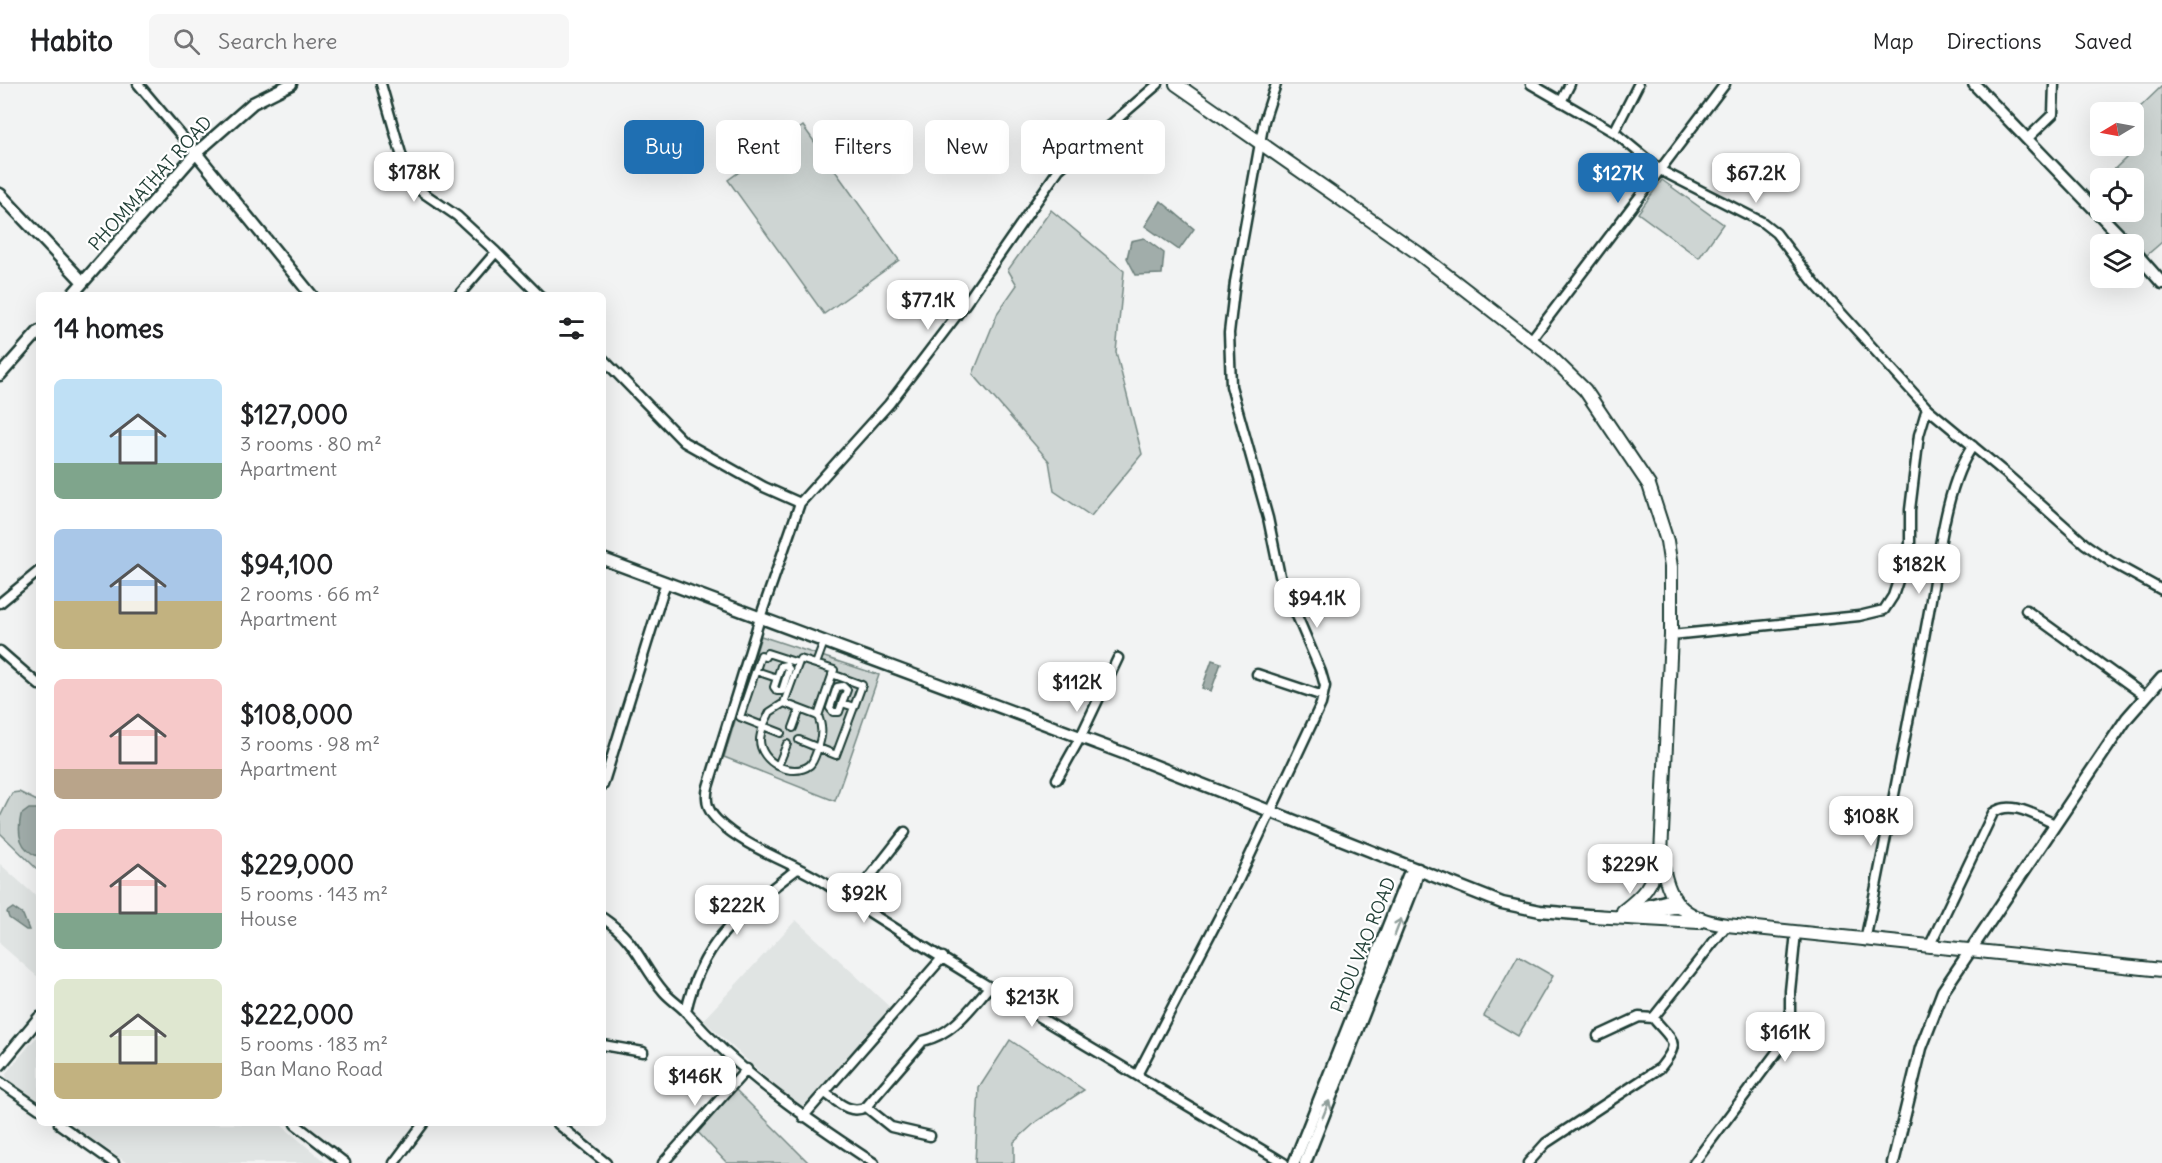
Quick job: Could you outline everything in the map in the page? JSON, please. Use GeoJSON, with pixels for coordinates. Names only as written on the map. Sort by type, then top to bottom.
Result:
{"type":"FeatureCollection","features":[{"type":"Feature","properties":{"kind":"main road"},"geometry":{"type":"LineString","coordinates":[[1176,84],[1418,253],[1531,340],[1585,390],[1649,485],[1667,541],[1671,567],[1671,635],[1661,855],[1664,876],[1676,903],[1706,922]]}},
{"type":"Feature","properties":{"kind":"main road"},"geometry":{"type":"LineString","coordinates":[[1623,911],[1643,896],[1652,883],[1661,855]]}},
{"type":"Feature","properties":{"kind":"main road"},"geometry":{"type":"LineString","coordinates":[[1592,916],[1706,922],[2162,970]]}},
{"type":"Feature","properties":{"kind":"street"},"geometry":{"type":"LineString","coordinates":[[138,84],[309,292]]}},
{"type":"Feature","properties":{"kind":"street","name":"PHOMMATHAT ROAD"},"geometry":{"type":"LineString","coordinates":[[74,292],[196,153],[253,103],[291,84]]}},
{"type":"Feature","properties":{"kind":"street"},"geometry":{"type":"LineString","coordinates":[[381,84],[406,171],[422,192],[457,216],[536,292]]}},
{"type":"Feature","properties":{"kind":"street"},"geometry":{"type":"LineString","coordinates":[[1158,84],[1059,169],[966,303],[889,404],[800,503],[760,618],[708,787],[706,804],[717,820],[754,846],[814,877],[988,987],[1284,1163]]}},
{"type":"Feature","properties":{"kind":"street"},"geometry":{"type":"LineString","coordinates":[[1137,1075],[1237,882],[1323,696],[1325,686],[1280,576],[1268,518],[1231,386],[1229,333],[1235,282],[1264,121],[1276,84]]}},
{"type":"Feature","properties":{"kind":"street"},"geometry":{"type":"LineString","coordinates":[[1532,84],[1614,132],[1660,170],[1762,222],[1776,233],[1815,284],[1927,408],[2085,544],[2111,562],[2162,591]]}},
{"type":"Feature","properties":{"kind":"street"},"geometry":{"type":"LineString","coordinates":[[1561,102],[1570,84]]}},
{"type":"Feature","properties":{"kind":"street"},"geometry":{"type":"LineString","coordinates":[[1531,340],[1725,84]]}},
{"type":"Feature","properties":{"kind":"street"},"geometry":{"type":"LineString","coordinates":[[1974,84],[2118,234]]}},
{"type":"Feature","properties":{"kind":"street"},"geometry":{"type":"LineString","coordinates":[[2027,139],[2053,114],[2054,84]]}},
{"type":"Feature","properties":{"kind":"street"},"geometry":{"type":"LineString","coordinates":[[1614,132],[1638,85]]}},
{"type":"Feature","properties":{"kind":"street"},"geometry":{"type":"LineString","coordinates":[[0,194],[83,282]]}},
{"type":"Feature","properties":{"kind":"street"},"geometry":{"type":"LineString","coordinates":[[461,292],[496,252]]}},
{"type":"Feature","properties":{"kind":"street"},"geometry":{"type":"LineString","coordinates":[[2144,263],[2162,283]]}},
{"type":"Feature","properties":{"kind":"street"},"geometry":{"type":"LineString","coordinates":[[0,375],[36,335]]}},
{"type":"Feature","properties":{"kind":"street"},"geometry":{"type":"LineString","coordinates":[[606,362],[684,441],[764,487],[800,503]]}},
{"type":"Feature","properties":{"kind":"street"},"geometry":{"type":"LineString","coordinates":[[1671,635],[1859,616],[1884,610],[1893,596],[1910,544],[1910,510],[1919,435],[1927,408]]}},
{"type":"Feature","properties":{"kind":"street"},"geometry":{"type":"LineString","coordinates":[[1865,940],[1903,758],[1948,510],[1962,460],[1973,446]]}},
{"type":"Feature","properties":{"kind":"street"},"geometry":{"type":"LineString","coordinates":[[606,561],[1271,810],[1502,903],[1540,911],[1592,916],[1651,913],[1676,903]]}},
{"type":"Feature","properties":{"kind":"street"},"geometry":{"type":"LineString","coordinates":[[0,603],[36,575]]}},
{"type":"Feature","properties":{"kind":"street"},"geometry":{"type":"LineString","coordinates":[[606,775],[666,582]]}},
{"type":"Feature","properties":{"kind":"street"},"geometry":{"type":"LineString","coordinates":[[2026,610],[2145,696]]}},
{"type":"Feature","properties":{"kind":"street"},"geometry":{"type":"LineString","coordinates":[[816,664],[824,642]]}},
{"type":"Feature","properties":{"kind":"street"},"geometry":{"type":"LineString","coordinates":[[0,651],[36,682]]}},
{"type":"Feature","properties":{"kind":"street"},"geometry":{"type":"LineString","coordinates":[[781,733],[740,717],[761,656],[765,657],[767,653],[798,663]]}},
{"type":"Feature","properties":{"kind":"street"},"geometry":{"type":"LineString","coordinates":[[1057,779],[1080,738],[1118,658]]}},
{"type":"Feature","properties":{"kind":"street"},"geometry":{"type":"LineString","coordinates":[[800,659],[816,664],[834,670],[818,716],[822,736],[818,748],[812,764],[800,770],[778,766],[766,757],[760,741],[763,726],[770,712],[784,703],[800,659]]}},
{"type":"Feature","properties":{"kind":"street"},"geometry":{"type":"LineString","coordinates":[[756,671],[777,678]]}},
{"type":"Feature","properties":{"kind":"street"},"geometry":{"type":"LineString","coordinates":[[799,740],[836,755],[862,685],[832,674]]}},
{"type":"Feature","properties":{"kind":"street"},"geometry":{"type":"LineString","coordinates":[[1257,674],[1323,696]]}},
{"type":"Feature","properties":{"kind":"street"},"geometry":{"type":"LineString","coordinates":[[1893,1163],[1921,1048],[1943,991],[2055,824],[2145,696],[2162,678]]}},
{"type":"Feature","properties":{"kind":"street"},"geometry":{"type":"LineString","coordinates":[[784,703],[818,716]]}},
{"type":"Feature","properties":{"kind":"street"},"geometry":{"type":"LineString","coordinates":[[842,703],[854,707]]}},
{"type":"Feature","properties":{"kind":"street"},"geometry":{"type":"LineString","coordinates":[[793,728],[800,709]]}},
{"type":"Feature","properties":{"kind":"street"},"geometry":{"type":"LineString","coordinates":[[778,766],[787,744]]}},
{"type":"Feature","properties":{"kind":"street"},"geometry":{"type":"LineString","coordinates":[[1929,947],[1993,813],[2001,807],[2011,806],[2055,824]]}},
{"type":"Feature","properties":{"kind":"street"},"geometry":{"type":"LineString","coordinates":[[851,901],[905,832]]}},
{"type":"Feature","properties":{"kind":"street"},"geometry":{"type":"LineString","coordinates":[[686,1012],[692,983],[710,948],[740,913],[796,869]]}},
{"type":"Feature","properties":{"kind":"street","name":"PHOU VAO ROAD"},"geometry":{"type":"LineString","coordinates":[[1294,1163],[1408,876],[1418,869]]}},
{"type":"Feature","properties":{"kind":"street","name":"PHOU VAO ROAD"},"geometry":{"type":"LineString","coordinates":[[1305,1163],[1415,883],[1418,869]]}},
{"type":"Feature","properties":{"kind":"street"},"geometry":{"type":"LineString","coordinates":[[1592,916],[1676,903]]}},
{"type":"Feature","properties":{"kind":"street"},"geometry":{"type":"LineString","coordinates":[[606,920],[620,930],[641,955],[664,991],[697,1025],[803,1117],[874,1163]]}},
{"type":"Feature","properties":{"kind":"street"},"geometry":{"type":"LineString","coordinates":[[1653,1018],[1727,925]]}},
{"type":"Feature","properties":{"kind":"street"},"geometry":{"type":"LineString","coordinates":[[1694,1163],[1786,1040],[1790,1023],[1790,991],[1796,932]]}},
{"type":"Feature","properties":{"kind":"street"},"geometry":{"type":"LineString","coordinates":[[803,1117],[943,957]]}},
{"type":"Feature","properties":{"kind":"street"},"geometry":{"type":"LineString","coordinates":[[825,1093],[852,1110],[866,1107],[923,1041],[936,1039],[962,1018],[988,987]]}},
{"type":"Feature","properties":{"kind":"street"},"geometry":{"type":"LineString","coordinates":[[1528,1163],[1546,1143],[1660,1068],[1673,1052],[1672,1041],[1653,1018],[1639,1017],[1598,1036]]}},
{"type":"Feature","properties":{"kind":"street"},"geometry":{"type":"LineString","coordinates":[[0,1065],[36,1022]]}},
{"type":"Feature","properties":{"kind":"street"},"geometry":{"type":"LineString","coordinates":[[606,1046],[643,1052]]}},
{"type":"Feature","properties":{"kind":"street"},"geometry":{"type":"LineString","coordinates":[[663,1163],[747,1069]]}},
{"type":"Feature","properties":{"kind":"street"},"geometry":{"type":"LineString","coordinates":[[0,1082],[36,1107]]}},
{"type":"Feature","properties":{"kind":"street"},"geometry":{"type":"LineString","coordinates":[[866,1107],[891,1127],[930,1136]]}},
{"type":"Feature","properties":{"kind":"street"},"geometry":{"type":"LineString","coordinates":[[62,1126],[114,1163]]}},
{"type":"Feature","properties":{"kind":"street"},"geometry":{"type":"LineString","coordinates":[[298,1126],[345,1163]]}},
{"type":"Feature","properties":{"kind":"street"},"geometry":{"type":"LineString","coordinates":[[394,1163],[422,1126]]}},
{"type":"Feature","properties":{"kind":"street"},"geometry":{"type":"LineString","coordinates":[[560,1126],[606,1163]]}},
{"type":"Feature","properties":{"kind":"shaded area"},"geometry":{"type":"Polygon","coordinates":[[[2162,86],[2162,242],[2147,255],[2144,252],[2144,234],[2127,234],[2116,222],[2144,222],[2144,168],[2116,168],[2126,156],[2144,156],[2144,103],[2162,86]]]}},
{"type":"Feature","properties":{"kind":"shaded area"},"geometry":{"type":"Polygon","coordinates":[[[803,126],[813,140],[813,174],[837,174],[899,260],[824,314],[728,180],[736,174],[801,174],[801,127],[803,126]]]}},
{"type":"Feature","properties":{"kind":"shaded area"},"geometry":{"type":"Polygon","coordinates":[[[1662,180],[1723,224],[1699,258],[1638,213],[1662,180]]]}},
{"type":"Feature","properties":{"kind":"shaded area"},"geometry":{"type":"Polygon","coordinates":[[[1161,201],[1194,229],[1179,250],[1145,226],[1161,201]]]}},
{"type":"Feature","properties":{"kind":"shaded area"},"geometry":{"type":"Polygon","coordinates":[[[1051,210],[1124,271],[1116,352],[1142,454],[1091,516],[1054,491],[1049,461],[973,374],[998,312],[1017,285],[1008,270],[1051,210]]]}},
{"type":"Feature","properties":{"kind":"shaded area"},"geometry":{"type":"Polygon","coordinates":[[[1144,238],[1164,253],[1162,274],[1136,275],[1127,258],[1131,241],[1144,238]]]}},
{"type":"Feature","properties":{"kind":"shaded area"},"geometry":{"type":"Polygon","coordinates":[[[761,636],[879,675],[835,801],[724,757],[761,636]]]}},
{"type":"Feature","properties":{"kind":"shaded area"},"geometry":{"type":"Polygon","coordinates":[[[1212,660],[1221,663],[1211,691],[1202,688],[1212,660]]]}},
{"type":"Feature","properties":{"kind":"shaded area"},"geometry":{"type":"Polygon","coordinates":[[[19,792],[36,800],[36,868],[0,833],[0,817],[12,793],[19,792]]]}},
{"type":"Feature","properties":{"kind":"shaded area"},"geometry":{"type":"Polygon","coordinates":[[[29,809],[36,809],[36,856],[27,850],[21,840],[19,828],[21,815],[29,809]]]}},
{"type":"Feature","properties":{"kind":"shaded area"},"geometry":{"type":"Polygon","coordinates":[[[0,864],[36,896],[36,975],[0,944],[0,864]]]}},
{"type":"Feature","properties":{"kind":"shaded area"},"geometry":{"type":"Polygon","coordinates":[[[13,908],[23,915],[29,930],[9,918],[7,912],[13,908]]]}},
{"type":"Feature","properties":{"kind":"shaded area"},"geometry":{"type":"Polygon","coordinates":[[[796,920],[895,1012],[803,1111],[703,1020],[796,920]]]}},
{"type":"Feature","properties":{"kind":"shaded area"},"geometry":{"type":"Polygon","coordinates":[[[1518,956],[1553,976],[1518,1036],[1484,1016],[1518,956]]]}},
{"type":"Feature","properties":{"kind":"shaded area"},"geometry":{"type":"Polygon","coordinates":[[[36,1038],[36,1099],[7,1079],[6,1073],[36,1038]]]}},
{"type":"Feature","properties":{"kind":"shaded area"},"geometry":{"type":"Polygon","coordinates":[[[1010,1040],[1084,1090],[1037,1121],[1014,1142],[1014,1163],[975,1163],[979,1088],[1010,1040]]]}},
{"type":"Feature","properties":{"kind":"shaded area"},"geometry":{"type":"Polygon","coordinates":[[[732,1086],[809,1163],[727,1163],[694,1128],[732,1086]]]}},
{"type":"Feature","properties":{"kind":"shaded area"},"geometry":{"type":"Polygon","coordinates":[[[73,1126],[282,1126],[326,1163],[127,1163],[73,1126]]]}}]}
